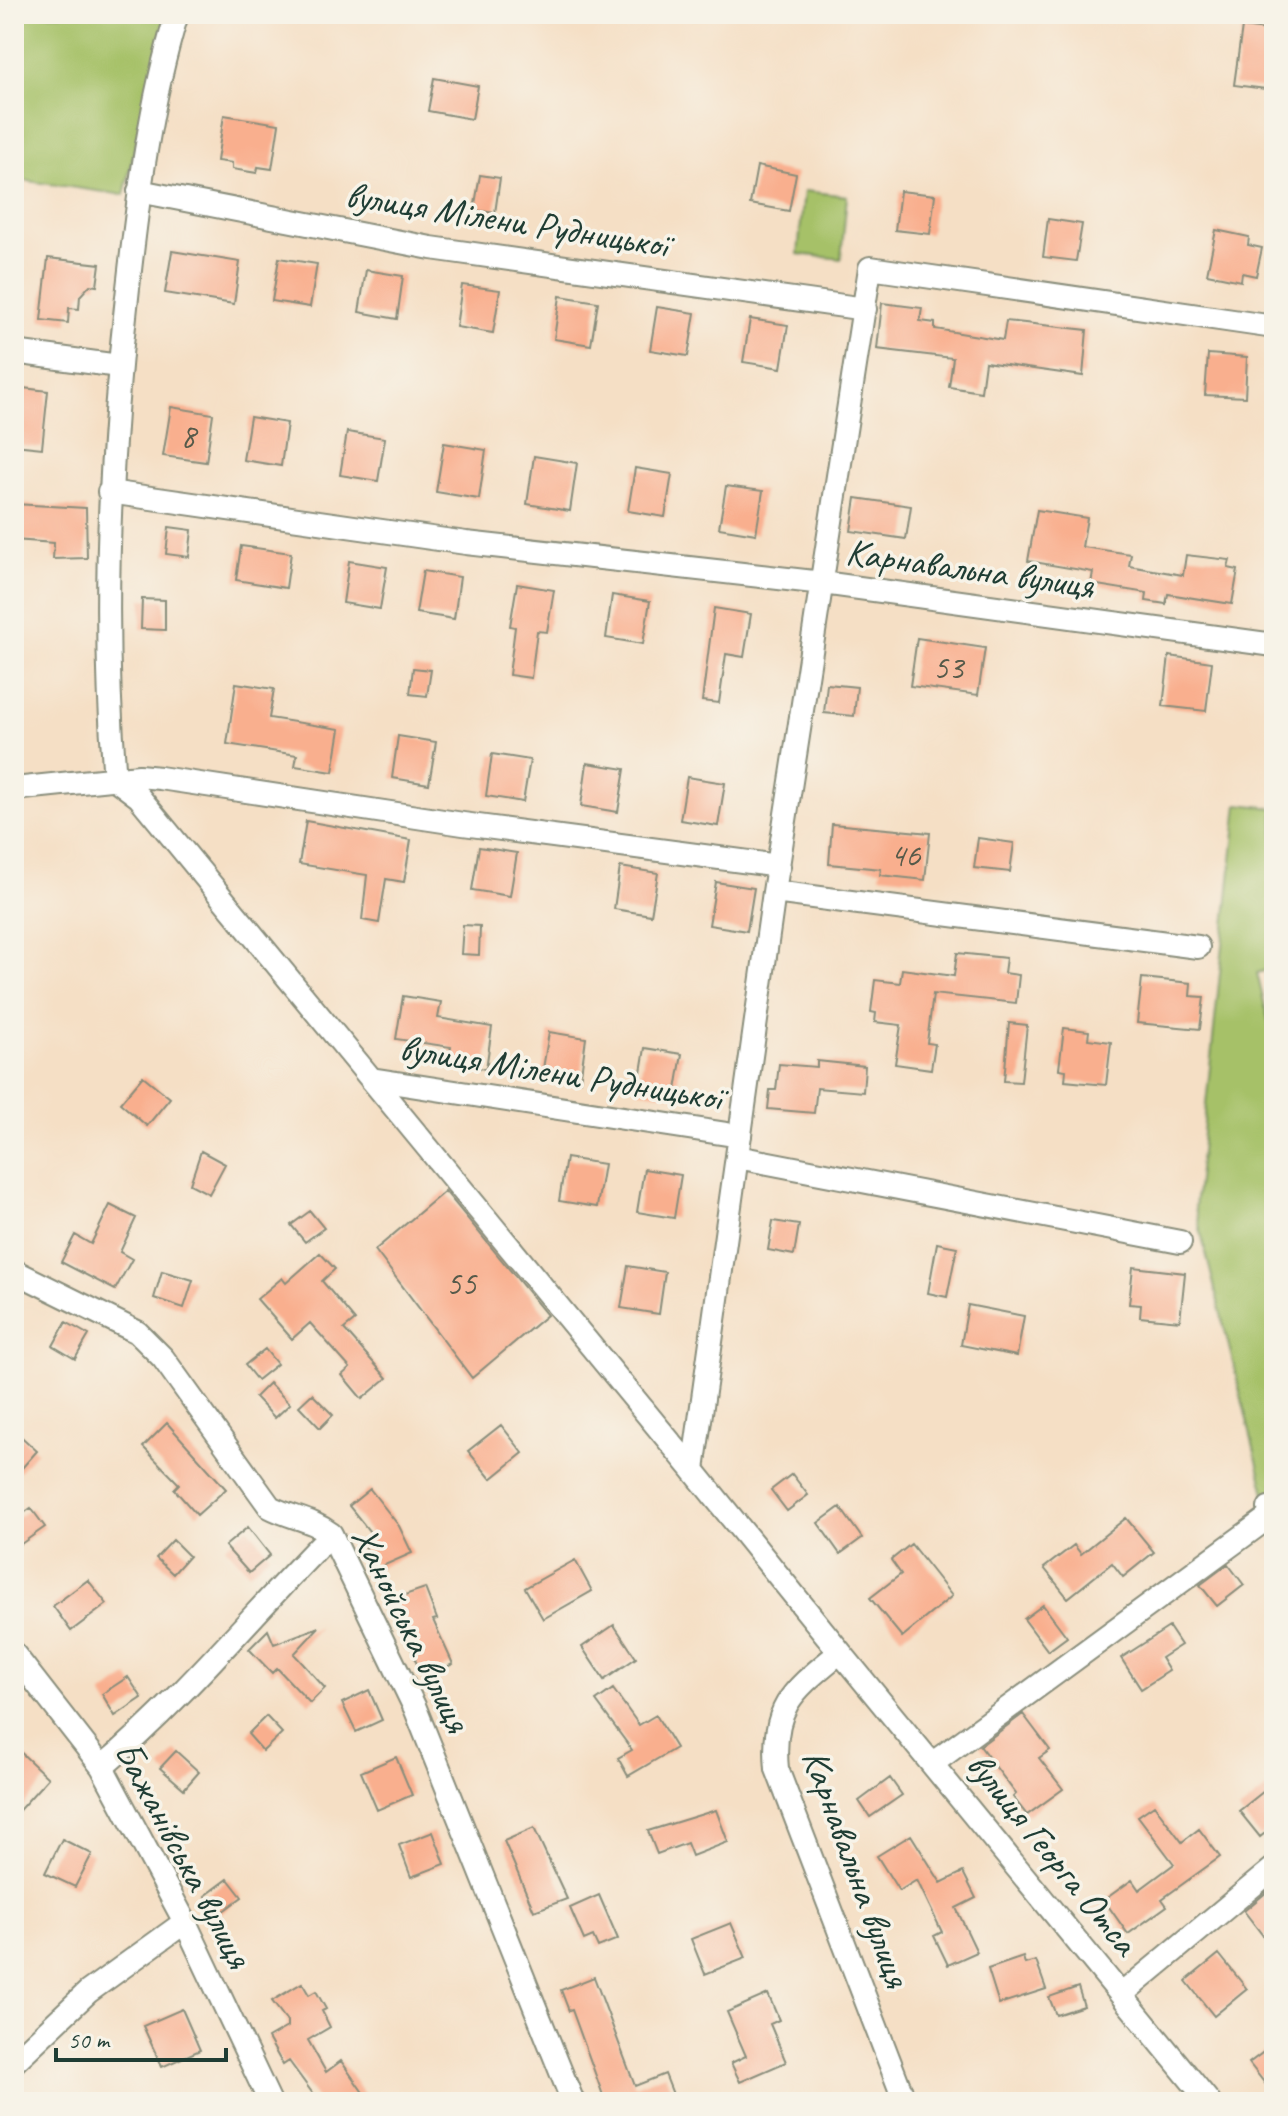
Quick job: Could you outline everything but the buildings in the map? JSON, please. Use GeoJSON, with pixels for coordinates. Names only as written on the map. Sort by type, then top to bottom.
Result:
{"type":"FeatureCollection","features":[{"type":"Feature","properties":{"kind":"street"},"geometry":{"type":"LineString","coordinates":[[177,14],[139,191],[119,366],[109,492],[108,697],[115,779],[139,797],[840,1652]]}},
{"type":"Feature","properties":{"kind":"street","name":"вулиця Мілени Рудницької"},"geometry":{"type":"LineString","coordinates":[[139,191],[431,248],[865,309]]}},
{"type":"Feature","properties":{"kind":"street"},"geometry":{"type":"LineString","coordinates":[[109,492],[466,543],[823,583],[870,268],[1274,327]]}},
{"type":"Feature","properties":{"kind":"street"},"geometry":{"type":"LineString","coordinates":[[14,352],[119,366]]}},
{"type":"Feature","properties":{"kind":"street","name":"Карнавальна вулиця"},"geometry":{"type":"LineString","coordinates":[[693,1470],[774,892],[823,583],[1274,645]]}},
{"type":"Feature","properties":{"kind":"street"},"geometry":{"type":"LineString","coordinates":[[14,789],[160,778],[463,824],[779,866]]}},
{"type":"Feature","properties":{"kind":"street"},"geometry":{"type":"LineString","coordinates":[[774,892],[1198,947]]}},
{"type":"Feature","properties":{"kind":"street","name":"вулиця Мілени Рудницької"},"geometry":{"type":"LineString","coordinates":[[371,1079],[738,1146]]}},
{"type":"Feature","properties":{"kind":"street"},"geometry":{"type":"LineString","coordinates":[[738,1146],[1180,1242]]}},
{"type":"Feature","properties":{"kind":"street","name":"Ханойська вулиця"},"geometry":{"type":"LineString","coordinates":[[14,1271],[137,1332],[163,1358],[270,1507],[288,1516],[315,1521],[331,1534],[415,1708],[573,2102]]}},
{"type":"Feature","properties":{"kind":"street"},"geometry":{"type":"LineString","coordinates":[[933,1763],[1265,1520],[1270,1516],[1269,1508]]}},
{"type":"Feature","properties":{"kind":"street"},"geometry":{"type":"LineString","coordinates":[[102,1767],[192,1684],[331,1534]]}},
{"type":"Feature","properties":{"kind":"street","name":"Карнавальна вулиця"},"geometry":{"type":"LineString","coordinates":[[840,1652],[787,1698],[775,1743],[777,1769],[905,2102]]}},
{"type":"Feature","properties":{"kind":"street","name":"вулиця Георга Отса"},"geometry":{"type":"LineString","coordinates":[[840,1652],[1209,2102]]}},
{"type":"Feature","properties":{"kind":"street","name":"Бажанівська вулиця"},"geometry":{"type":"LineString","coordinates":[[14,1654],[102,1767],[185,1922],[270,2102]]}},
{"type":"Feature","properties":{"kind":"street"},"geometry":{"type":"LineString","coordinates":[[1122,1994],[1274,1868]]}},
{"type":"Feature","properties":{"kind":"street"},"geometry":{"type":"LineString","coordinates":[[14,2062],[88,1992],[185,1922]]}},
{"type":"Feature","properties":{"kind":"green space"},"geometry":{"type":"Polygon","coordinates":[[[14,14],[166,14],[124,195],[14,179],[14,14]]]}},
{"type":"Feature","properties":{"kind":"green space"},"geometry":{"type":"Polygon","coordinates":[[[804,191],[847,196],[841,259],[798,254],[804,191]]]}},
{"type":"Feature","properties":{"kind":"green space"},"geometry":{"type":"Polygon","coordinates":[[[1238,804],[1274,808],[1274,968],[1257,973],[1274,1045],[1274,1530],[1195,1208],[1238,804]]]}}]}
